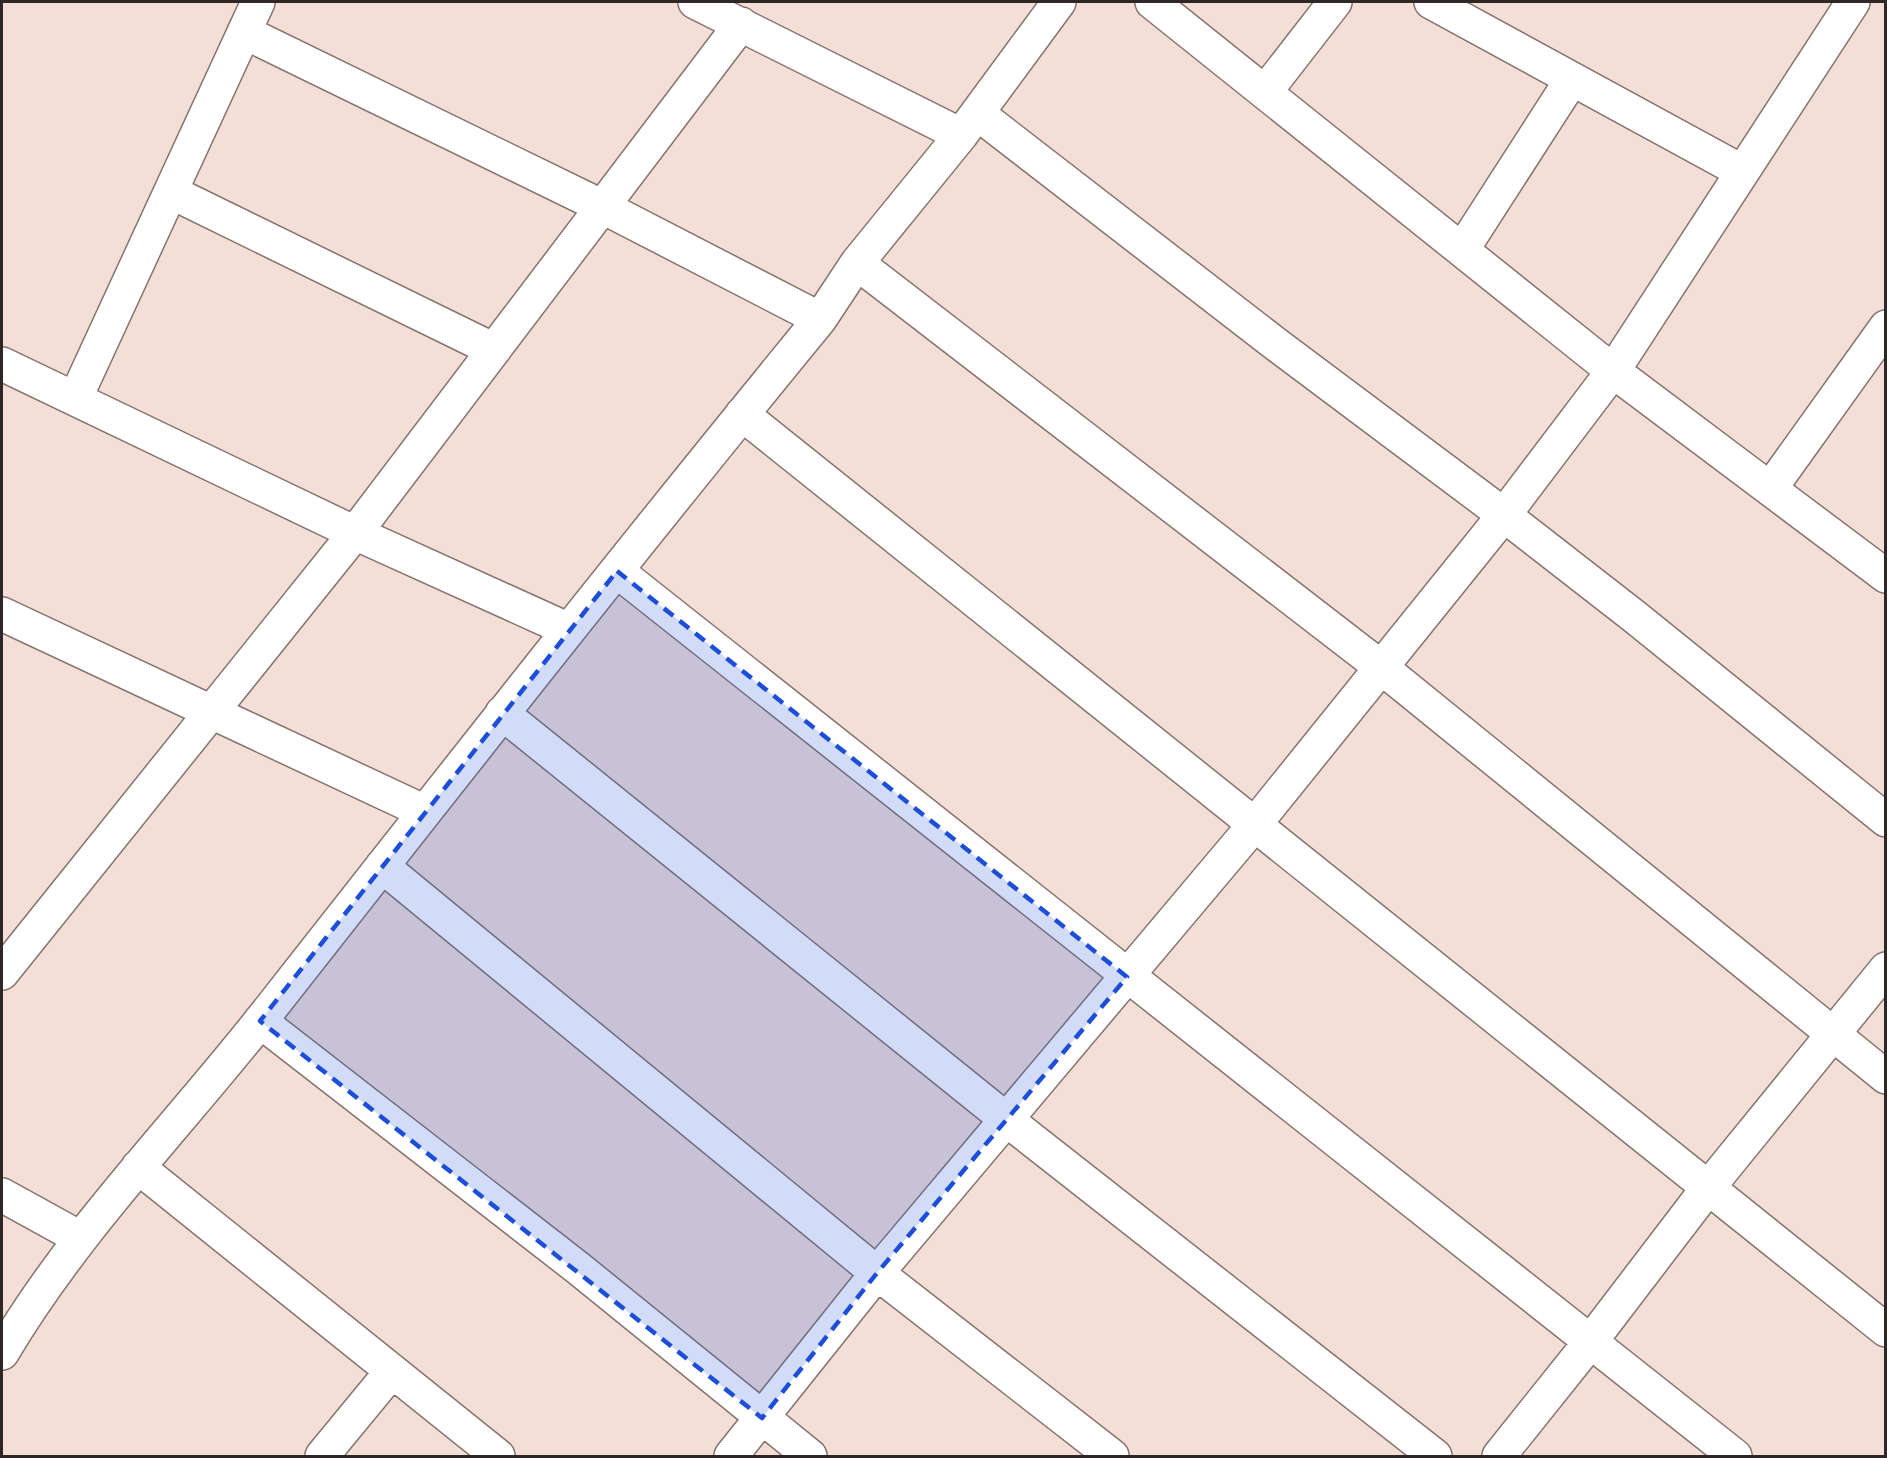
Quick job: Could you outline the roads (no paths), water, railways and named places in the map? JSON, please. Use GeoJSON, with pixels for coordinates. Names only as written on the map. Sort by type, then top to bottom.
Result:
{"type":"FeatureCollection","features":[{"type":"Feature","properties":{"kind":"street"},"geometry":{"type":"LineString","coordinates":[[75,399],[258,2]]}},
{"type":"Feature","properties":{"kind":"street"},"geometry":{"type":"LineString","coordinates":[[696,2],[969,124],[1268,338],[1504,515],[1635,617],[1886,820]]}},
{"type":"Feature","properties":{"kind":"street"},"geometry":{"type":"LineString","coordinates":[[2,1353],[28,1310],[80,1238],[260,1022],[423,812],[820,319],[857,263],[969,124],[1059,2]]}},
{"type":"Feature","properties":{"kind":"street"},"geometry":{"type":"LineString","coordinates":[[1152,2],[1613,371],[1886,576]]}},
{"type":"Feature","properties":{"kind":"street"},"geometry":{"type":"LineString","coordinates":[[1265,92],[1335,2]]}},
{"type":"Feature","properties":{"kind":"street"},"geometry":{"type":"LineString","coordinates":[[1431,2],[1741,171]]}},
{"type":"Feature","properties":{"kind":"street"},"geometry":{"type":"LineString","coordinates":[[731,1456],[877,1273],[1255,824],[1504,515],[1613,371],[1844,4]]}},
{"type":"Feature","properties":{"kind":"street"},"geometry":{"type":"LineString","coordinates":[[2,973],[355,533],[741,24]]}},
{"type":"Feature","properties":{"kind":"street"},"geometry":{"type":"LineString","coordinates":[[244,32],[603,207],[820,319]]}},
{"type":"Feature","properties":{"kind":"street"},"geometry":{"type":"LineString","coordinates":[[1462,250],[1572,79]]}},
{"type":"Feature","properties":{"kind":"street"},"geometry":{"type":"LineString","coordinates":[[171,192],[494,350]]}},
{"type":"Feature","properties":{"kind":"street"},"geometry":{"type":"LineString","coordinates":[[857,263],[1382,668],[1886,1077]]}},
{"type":"Feature","properties":{"kind":"street"},"geometry":{"type":"LineString","coordinates":[[1770,489],[1884,333]]}},
{"type":"Feature","properties":{"kind":"street"},"geometry":{"type":"LineString","coordinates":[[2,364],[355,533],[569,630]]}},
{"type":"Feature","properties":{"kind":"street"},"geometry":{"type":"LineString","coordinates":[[742,414],[1707,1189],[1886,1330]]}},
{"type":"Feature","properties":{"kind":"street"},"geometry":{"type":"LineString","coordinates":[[617,571],[1735,1456]]}},
{"type":"Feature","properties":{"kind":"street"},"geometry":{"type":"LineString","coordinates":[[2,614],[423,812]]}},
{"type":"Feature","properties":{"kind":"street"},"geometry":{"type":"LineString","coordinates":[[502,713],[1007,1120],[1435,1456]]}},
{"type":"Feature","properties":{"kind":"street"},"geometry":{"type":"LineString","coordinates":[[382,866],[877,1273],[1112,1456]]}},
{"type":"Feature","properties":{"kind":"street"},"geometry":{"type":"LineString","coordinates":[[1499,1456],[1591,1341],[1707,1189],[1886,969]]}},
{"type":"Feature","properties":{"kind":"street"},"geometry":{"type":"LineString","coordinates":[[260,1022],[578,1268],[810,1456]]}},
{"type":"Feature","properties":{"kind":"street"},"geometry":{"type":"LineString","coordinates":[[138,1167],[498,1456]]}},
{"type":"Feature","properties":{"kind":"street"},"geometry":{"type":"LineString","coordinates":[[2,1195],[80,1238]]}},
{"type":"Feature","properties":{"kind":"street"},"geometry":{"type":"LineString","coordinates":[[322,1456],[392,1371]]}}]}
